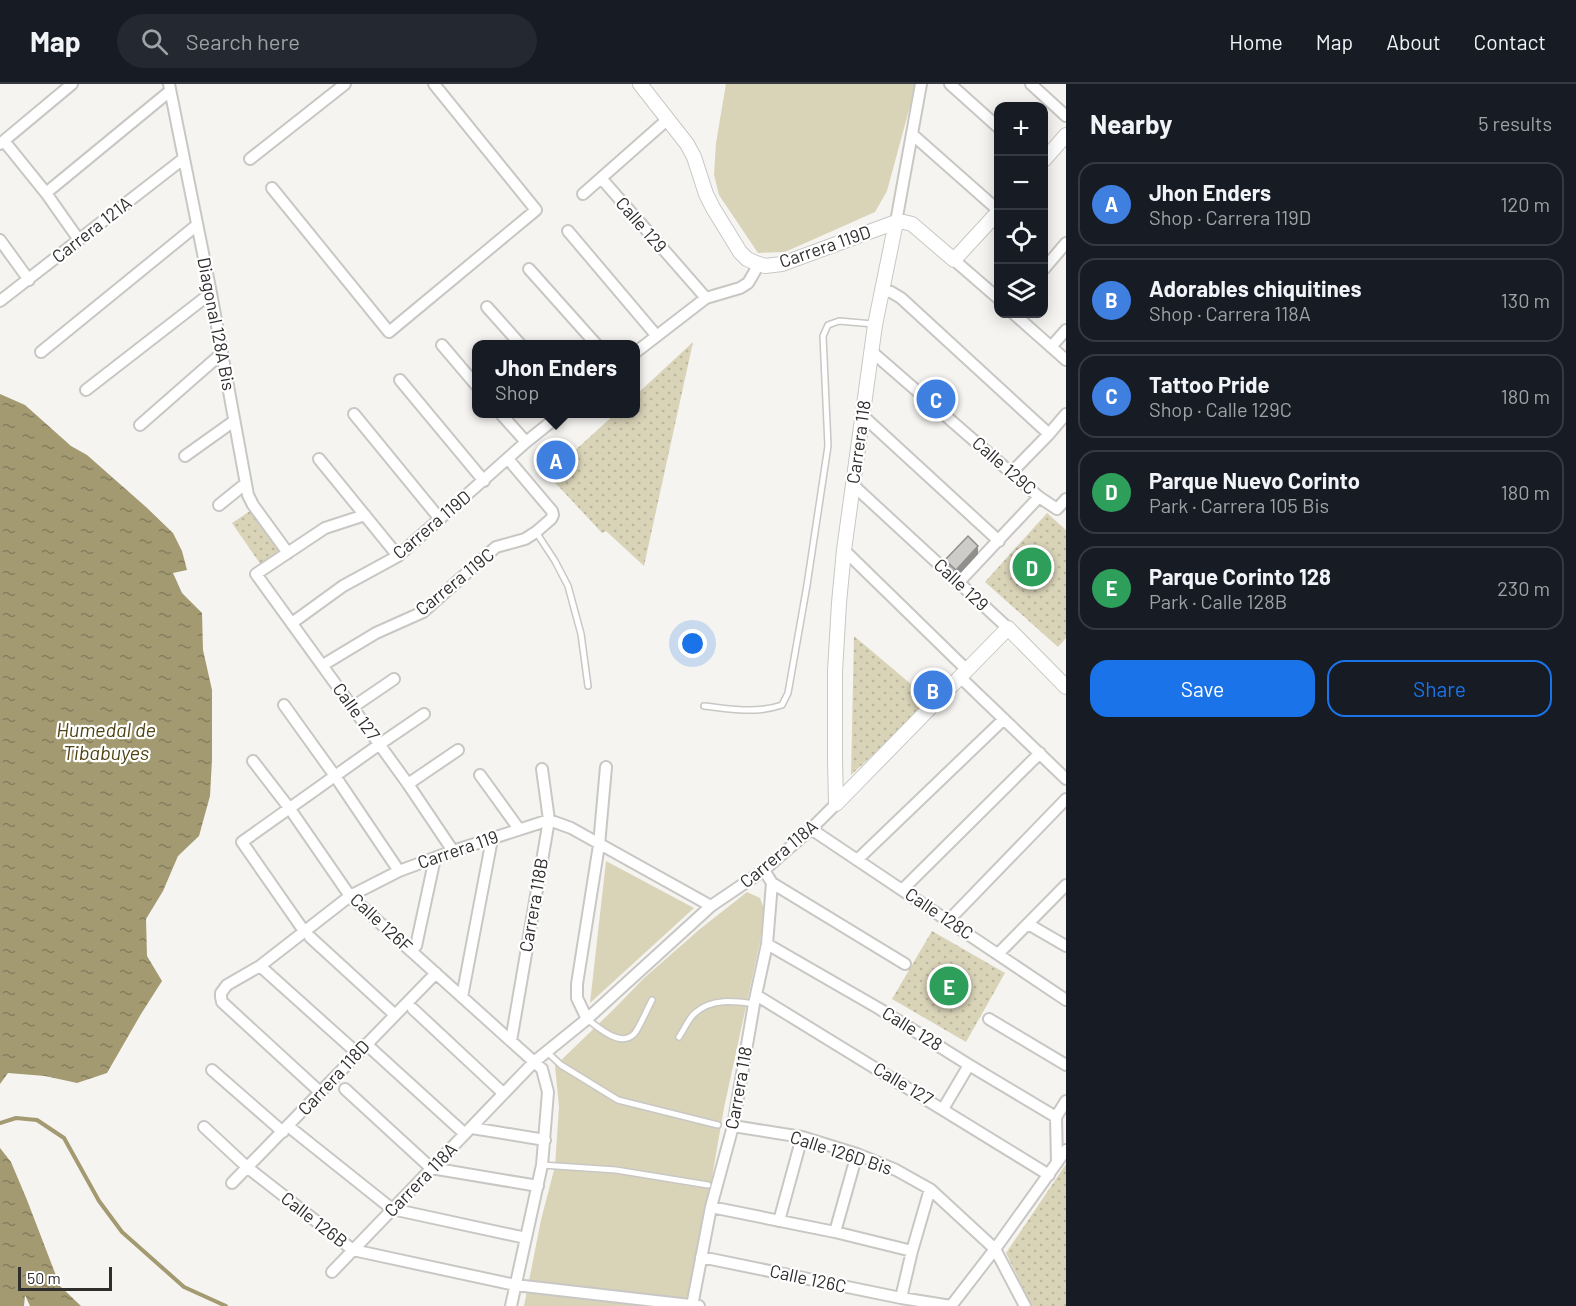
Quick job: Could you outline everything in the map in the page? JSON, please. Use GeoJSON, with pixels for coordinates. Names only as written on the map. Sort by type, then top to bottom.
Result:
{"type":"FeatureCollection","features":[{"type":"Feature","properties":{"kind":"street"},"geometry":{"type":"LineString","coordinates":[[72,84],[2,143],[46,193],[79,240]]}},
{"type":"Feature","properties":{"kind":"street"},"geometry":{"type":"LineString","coordinates":[[250,159],[345,84]]}},
{"type":"Feature","properties":{"kind":"street"},"geometry":{"type":"LineString","coordinates":[[272,188],[389,332],[536,210],[434,84]]}},
{"type":"Feature","properties":{"kind":"street","name":"Carrera 118"},"geometry":{"type":"LineString","coordinates":[[836,804],[835,671],[844,550],[875,325],[881,291],[900,222],[921,84]]}},
{"type":"Feature","properties":{"kind":"street"},"geometry":{"type":"LineString","coordinates":[[950,84],[994,124]]}},
{"type":"Feature","properties":{"kind":"street"},"geometry":{"type":"LineString","coordinates":[[1031,84],[1066,116]]}},
{"type":"Feature","properties":{"kind":"street"},"geometry":{"type":"LineString","coordinates":[[642,85],[691,150],[706,194],[740,252],[756,264]]}},
{"type":"Feature","properties":{"kind":"street"},"geometry":{"type":"LineString","coordinates":[[46,193],[169,88]]}},
{"type":"Feature","properties":{"kind":"street","name":"Diagonal 128A Bis"},"geometry":{"type":"LineString","coordinates":[[169,88],[211,292],[245,484],[253,505],[288,553]]}},
{"type":"Feature","properties":{"kind":"street"},"geometry":{"type":"LineString","coordinates":[[583,194],[668,119]]}},
{"type":"Feature","properties":{"kind":"street"},"geometry":{"type":"LineString","coordinates":[[912,135],[998,210]]}},
{"type":"Feature","properties":{"kind":"street"},"geometry":{"type":"LineString","coordinates":[[1048,156],[1066,135]]}},
{"type":"Feature","properties":{"kind":"street","name":"Carrera 121A"},"geometry":{"type":"LineString","coordinates":[[0,301],[183,159]]}},
{"type":"Feature","properties":{"kind":"street","name":"Calle 129"},"geometry":{"type":"LineString","coordinates":[[601,178],[706,298]]}},
{"type":"Feature","properties":{"kind":"street"},"geometry":{"type":"LineString","coordinates":[[954,260],[994,216]]}},
{"type":"Feature","properties":{"kind":"street"},"geometry":{"type":"LineString","coordinates":[[900,222],[912,224],[994,295]]}},
{"type":"Feature","properties":{"kind":"street","name":"Carrera 119D"},"geometry":{"type":"LineString","coordinates":[[640,349],[706,298],[748,284],[755,272],[756,264],[765,266],[782,264],[900,222]]}},
{"type":"Feature","properties":{"kind":"street"},"geometry":{"type":"LineString","coordinates":[[41,352],[197,225]]}},
{"type":"Feature","properties":{"kind":"street"},"geometry":{"type":"LineString","coordinates":[[568,231],[656,335]]}},
{"type":"Feature","properties":{"kind":"street"},"geometry":{"type":"LineString","coordinates":[[0,240],[29,280]]}},
{"type":"Feature","properties":{"kind":"street"},"geometry":{"type":"LineString","coordinates":[[1048,264],[1066,243]]}},
{"type":"Feature","properties":{"kind":"street"},"geometry":{"type":"LineString","coordinates":[[529,269],[592,340]]}},
{"type":"Feature","properties":{"kind":"street"},"geometry":{"type":"LineString","coordinates":[[881,291],[891,292],[901,298],[1049,434]]}},
{"type":"Feature","properties":{"kind":"street"},"geometry":{"type":"LineString","coordinates":[[86,390],[211,292]]}},
{"type":"Feature","properties":{"kind":"street"},"geometry":{"type":"LineString","coordinates":[[487,307],[516,340]]}},
{"type":"Feature","properties":{"kind":"street"},"geometry":{"type":"LineString","coordinates":[[1018,318],[1066,360]]}},
{"type":"Feature","properties":{"kind":"street"},"geometry":{"type":"LineString","coordinates":[[1051,347],[1066,330]]}},
{"type":"Feature","properties":{"kind":"street"},"geometry":{"type":"LineString","coordinates":[[442,345],[472,379]]}},
{"type":"Feature","properties":{"kind":"street","name":"Calle 129C"},"geometry":{"type":"LineString","coordinates":[[871,351],[1040,497],[1057,509],[1066,499]]}},
{"type":"Feature","properties":{"kind":"street"},"geometry":{"type":"LineString","coordinates":[[140,425],[221,354]]}},
{"type":"Feature","properties":{"kind":"street"},"geometry":{"type":"LineString","coordinates":[[400,380],[483,481]]}},
{"type":"Feature","properties":{"kind":"street"},"geometry":{"type":"LineString","coordinates":[[354,414],[440,519]]}},
{"type":"Feature","properties":{"kind":"street"},"geometry":{"type":"LineString","coordinates":[[1011,473],[1066,414]]}},
{"type":"Feature","properties":{"kind":"street"},"geometry":{"type":"LineString","coordinates":[[863,416],[999,541]]}},
{"type":"Feature","properties":{"kind":"street"},"geometry":{"type":"LineString","coordinates":[[505,418],[526,442]]}},
{"type":"Feature","properties":{"kind":"street","name":"Carrera 119D"},"geometry":{"type":"LineString","coordinates":[[292,623],[343,586],[398,556],[556,418]]}},
{"type":"Feature","properties":{"kind":"street"},"geometry":{"type":"LineString","coordinates":[[185,456],[234,421]]}},
{"type":"Feature","properties":{"kind":"street"},"geometry":{"type":"LineString","coordinates":[[319,459],[398,556]]}},
{"type":"Feature","properties":{"kind":"street","name":"Carrera 119C"},"geometry":{"type":"LineString","coordinates":[[323,665],[376,633],[423,612],[496,547],[525,539],[551,519],[552,511],[508,459]]}},
{"type":"Feature","properties":{"kind":"street"},"geometry":{"type":"LineString","coordinates":[[219,505],[245,484]]}},
{"type":"Feature","properties":{"kind":"street","name":"Calle 129"},"geometry":{"type":"LineString","coordinates":[[853,485],[1008,628],[1066,687]]}},
{"type":"Feature","properties":{"kind":"street"},"geometry":{"type":"LineString","coordinates":[[958,583],[1040,497]]}},
{"type":"Feature","properties":{"kind":"street"},"geometry":{"type":"LineString","coordinates":[[288,553],[325,528],[365,515]]}},
{"type":"Feature","properties":{"kind":"street"},"geometry":{"type":"LineString","coordinates":[[844,550],[1004,719],[1066,779]]}},
{"type":"Feature","properties":{"kind":"street","name":"Calle 127"},"geometry":{"type":"LineString","coordinates":[[288,553],[256,574],[380,744],[453,851]]}},
{"type":"Feature","properties":{"kind":"street","name":"Carrera 118A"},"geometry":{"type":"LineString","coordinates":[[332,1272],[534,1062],[587,1019],[711,906],[764,870],[811,829],[1008,628]]}},
{"type":"Feature","properties":{"kind":"street"},"geometry":{"type":"LineString","coordinates":[[353,707],[394,679]]}},
{"type":"Feature","properties":{"kind":"street"},"geometry":{"type":"LineString","coordinates":[[284,705],[399,871]]}},
{"type":"Feature","properties":{"kind":"street"},"geometry":{"type":"LineString","coordinates":[[394,1014],[307,934],[242,842],[424,714]]}},
{"type":"Feature","properties":{"kind":"street"},"geometry":{"type":"LineString","coordinates":[[857,860],[1004,719]]}},
{"type":"Feature","properties":{"kind":"street"},"geometry":{"type":"LineString","coordinates":[[408,784],[458,750]]}},
{"type":"Feature","properties":{"kind":"street"},"geometry":{"type":"LineString","coordinates":[[902,890],[1040,753]]}},
{"type":"Feature","properties":{"kind":"street","name":"Calle 126F"},"geometry":{"type":"LineString","coordinates":[[253,761],[290,809],[350,896],[534,1062]]}},
{"type":"Feature","properties":{"kind":"street"},"geometry":{"type":"LineString","coordinates":[[587,1019],[577,998],[577,984],[599,845],[606,767]]}},
{"type":"Feature","properties":{"kind":"street","name":"Carrera 118B"},"geometry":{"type":"LineString","coordinates":[[511,1041],[549,820],[542,769]]}},
{"type":"Feature","properties":{"kind":"street"},"geometry":{"type":"LineString","coordinates":[[480,775],[519,830]]}},
{"type":"Feature","properties":{"kind":"street"},"geometry":{"type":"LineString","coordinates":[[948,921],[1066,799]]}},
{"type":"Feature","properties":{"kind":"street"},"geometry":{"type":"LineString","coordinates":[[549,820],[571,828],[711,906]]}},
{"type":"Feature","properties":{"kind":"street","name":"Carrera 119"},"geometry":{"type":"LineString","coordinates":[[320,1092],[222,1002],[221,993],[227,985],[307,934],[350,896],[399,871],[549,820]]}},
{"type":"Feature","properties":{"kind":"street","name":"Calle 128C"},"geometry":{"type":"LineString","coordinates":[[811,829],[1066,1000]]}},
{"type":"Feature","properties":{"kind":"street"},"geometry":{"type":"LineString","coordinates":[[462,997],[492,839]]}},
{"type":"Feature","properties":{"kind":"street"},"geometry":{"type":"LineString","coordinates":[[416,946],[435,858]]}},
{"type":"Feature","properties":{"kind":"street"},"geometry":{"type":"LineString","coordinates":[[764,870],[772,883],[905,964]]}},
{"type":"Feature","properties":{"kind":"street","name":"Carrera 118"},"geometry":{"type":"LineString","coordinates":[[694,1306],[711,1207],[733,1126],[767,944],[772,883]]}},
{"type":"Feature","properties":{"kind":"street"},"geometry":{"type":"LineString","coordinates":[[998,954],[1066,886]]}},
{"type":"Feature","properties":{"kind":"street"},"geometry":{"type":"LineString","coordinates":[[1028,924],[1066,946]]}},
{"type":"Feature","properties":{"kind":"street","name":"Calle 128"},"geometry":{"type":"LineString","coordinates":[[767,944],[878,1008],[1056,1117]]}},
{"type":"Feature","properties":{"kind":"street"},"geometry":{"type":"LineString","coordinates":[[260,966],[357,1053]]}},
{"type":"Feature","properties":{"kind":"street","name":"Carrera 118D"},"geometry":{"type":"LineString","coordinates":[[232,1183],[436,973]]}},
{"type":"Feature","properties":{"kind":"street","name":"Calle 127"},"geometry":{"type":"LineString","coordinates":[[755,999],[943,1109],[1049,1175]]}},
{"type":"Feature","properties":{"kind":"street"},"geometry":{"type":"LineString","coordinates":[[413,1009],[503,1093]]}},
{"type":"Feature","properties":{"kind":"street"},"geometry":{"type":"LineString","coordinates":[[989,1018],[1066,1065]]}},
{"type":"Feature","properties":{"kind":"street"},"geometry":{"type":"LineString","coordinates":[[366,1044],[468,1131],[545,1140]]}},
{"type":"Feature","properties":{"kind":"street"},"geometry":{"type":"LineString","coordinates":[[511,1306],[538,1186],[545,1140],[548,1092],[542,1069],[534,1062]]}},
{"type":"Feature","properties":{"kind":"street"},"geometry":{"type":"LineString","coordinates":[[943,1109],[969,1065]]}},
{"type":"Feature","properties":{"kind":"street"},"geometry":{"type":"LineString","coordinates":[[212,1070],[392,1209],[526,1238]]}},
{"type":"Feature","properties":{"kind":"street"},"geometry":{"type":"LineString","coordinates":[[345,1089],[431,1168],[538,1186]]}},
{"type":"Feature","properties":{"kind":"street"},"geometry":{"type":"LineString","coordinates":[[1056,1163],[1056,1117],[1066,1101]]}},
{"type":"Feature","properties":{"kind":"street","name":"Calle 126D Bis"},"geometry":{"type":"LineString","coordinates":[[733,1126],[802,1137],[857,1154],[896,1170],[930,1189],[995,1249]]}},
{"type":"Feature","properties":{"kind":"street","name":"Calle 126B"},"geometry":{"type":"LineString","coordinates":[[204,1127],[248,1168],[353,1250],[515,1285],[694,1306]]}},
{"type":"Feature","properties":{"kind":"street"},"geometry":{"type":"LineString","coordinates":[[779,1221],[802,1137]]}},
{"type":"Feature","properties":{"kind":"street"},"geometry":{"type":"LineString","coordinates":[[951,1306],[1066,1150]]}},
{"type":"Feature","properties":{"kind":"street"},"geometry":{"type":"LineString","coordinates":[[835,1232],[857,1154]]}},
{"type":"Feature","properties":{"kind":"street"},"geometry":{"type":"LineString","coordinates":[[901,1298],[930,1189]]}},
{"type":"Feature","properties":{"kind":"street"},"geometry":{"type":"LineString","coordinates":[[711,1207],[835,1232],[912,1251]]}},
{"type":"Feature","properties":{"kind":"street"},"geometry":{"type":"LineString","coordinates":[[995,1249],[1024,1306]]}},
{"type":"Feature","properties":{"kind":"street","name":"Calle 126C"},"geometry":{"type":"LineString","coordinates":[[701,1257],[951,1306]]}},
{"type":"Feature","properties":{"kind":"lane"},"geometry":{"type":"LineString","coordinates":[[704,706],[765,710],[782,705],[788,693],[828,446],[823,336],[828,325],[839,321],[875,325]]}},
{"type":"Feature","properties":{"kind":"lane"},"geometry":{"type":"LineString","coordinates":[[536,532],[568,586],[581,634],[588,686]]}},
{"type":"Feature","properties":{"kind":"lane"},"geometry":{"type":"LineString","coordinates":[[679,1037],[694,1014],[709,1005],[755,999]]}},
{"type":"Feature","properties":{"kind":"lane"},"geometry":{"type":"LineString","coordinates":[[587,1019],[615,1038],[626,1039],[634,1034],[652,1000]]}},
{"type":"Feature","properties":{"kind":"lane"},"geometry":{"type":"LineString","coordinates":[[547,1052],[561,1065],[618,1100],[718,1125]]}},
{"type":"Feature","properties":{"kind":"lane"},"geometry":{"type":"LineString","coordinates":[[542,1165],[616,1170],[708,1185]]}},
{"type":"Feature","properties":{"kind":"shaded area"},"geometry":{"type":"Polygon","coordinates":[[[726,84],[916,84],[887,191],[875,212],[785,252],[758,253],[719,195],[714,175],[716,143],[726,84]]]}},
{"type":"Feature","properties":{"kind":"shaded area"},"geometry":{"type":"Polygon","coordinates":[[[693,342],[644,566],[606,531],[602,533],[548,475],[611,418],[640,418],[640,391],[693,342]]]}},
{"type":"Feature","properties":{"kind":"shaded area"},"geometry":{"type":"Polygon","coordinates":[[[253,509],[282,551],[261,565],[232,523],[253,509]]]}},
{"type":"Feature","properties":{"kind":"shaded area"},"geometry":{"type":"Polygon","coordinates":[[[1047,513],[1066,530],[1066,638],[1058,647],[985,582],[1047,513]]]}},
{"type":"Feature","properties":{"kind":"shaded area"},"geometry":{"type":"Polygon","coordinates":[[[854,636],[931,701],[851,775],[854,636]]]}},
{"type":"Feature","properties":{"kind":"shaded area"},"geometry":{"type":"Polygon","coordinates":[[[606,861],[694,908],[590,1003],[606,861]]]}},
{"type":"Feature","properties":{"kind":"shaded area"},"geometry":{"type":"Polygon","coordinates":[[[747,892],[760,898],[764,909],[760,942],[724,1108],[687,1306],[524,1306],[541,1220],[555,1166],[559,1107],[555,1066],[644,978],[747,892]]]}},
{"type":"Feature","properties":{"kind":"shaded area"},"geometry":{"type":"Polygon","coordinates":[[[932,931],[1005,973],[966,1042],[892,999],[932,931]]]}},
{"type":"Feature","properties":{"kind":"shaded area"},"geometry":{"type":"Polygon","coordinates":[[[1066,1164],[1066,1306],[1032,1306],[1006,1253],[1066,1164]]]}},
{"type":"Feature","properties":{"kind":"water","name":"Humedal de Tibabuyes"},"geometry":{"type":"Polygon","coordinates":[[[0,394],[25,405],[71,446],[87,455],[173,533],[182,551],[187,570],[173,573],[182,593],[202,613],[203,650],[212,690],[210,796],[199,836],[178,856],[163,891],[146,919],[147,956],[162,981],[107,1073],[77,1083],[45,1076],[8,1073],[0,1084],[0,394]]]}},
{"type":"Feature","properties":{"kind":"water"},"geometry":{"type":"Polygon","coordinates":[[[0,1148],[11,1162],[60,1286],[81,1306],[30,1306],[25,1295],[24,1306],[0,1306],[0,1148]]]}},
{"type":"Feature","properties":{"kind":"building"},"geometry":{"type":"Polygon","coordinates":[[[968,536],[978,546],[956,570],[945,560],[968,536]]]}},
{"type":"Feature","properties":{"kind":"waterway"},"geometry":{"type":"LineString","coordinates":[[0,1123],[16,1118],[37,1120],[64,1138],[99,1201],[122,1232],[184,1287],[226,1306]]}},
{"type":"Feature","properties":{"kind":"place","name":"Tattoo Pride"},"geometry":{"type":"Point","coordinates":[936,399]}},
{"type":"Feature","properties":{"kind":"place","name":"Jhon Enders"},"geometry":{"type":"Point","coordinates":[556,460]}},
{"type":"Feature","properties":{"kind":"place","name":"Parque Nuevo Corinto"},"geometry":{"type":"Point","coordinates":[1032,567]}},
{"type":"Feature","properties":{"kind":"place","name":"Adorables chiquitines"},"geometry":{"type":"Point","coordinates":[933,690]}},
{"type":"Feature","properties":{"kind":"place","name":"Parque Corinto 128"},"geometry":{"type":"Point","coordinates":[949,986]}}]}
